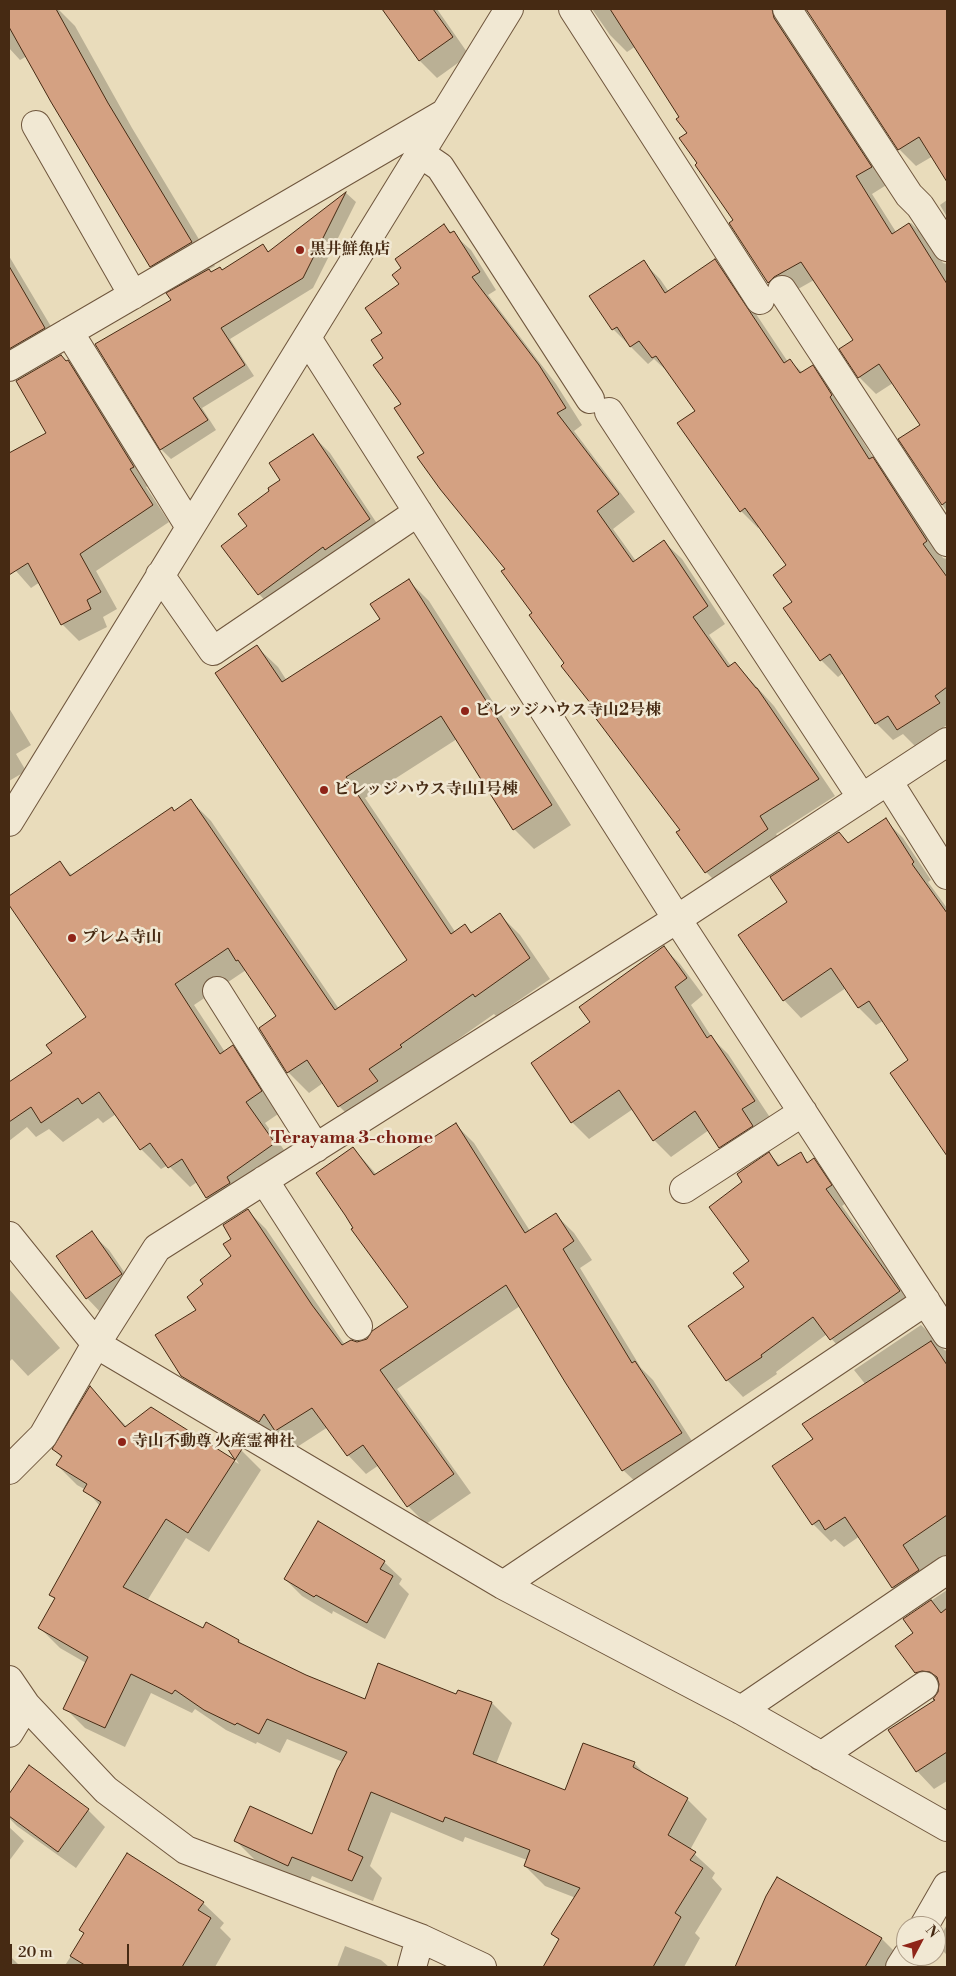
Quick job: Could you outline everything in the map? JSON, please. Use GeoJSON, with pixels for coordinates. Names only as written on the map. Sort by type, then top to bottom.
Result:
{"type":"FeatureCollection","features":[{"type":"Feature","properties":{"kind":"street"},"geometry":{"type":"LineString","coordinates":[[9,822],[509,9]]}},
{"type":"Feature","properties":{"kind":"street"},"geometry":{"type":"LineString","coordinates":[[573,9],[771,295],[947,542]]}},
{"type":"Feature","properties":{"kind":"street"},"geometry":{"type":"LineString","coordinates":[[787,9],[909,195],[920,206],[947,247]]}},
{"type":"Feature","properties":{"kind":"street"},"geometry":{"type":"LineString","coordinates":[[9,367],[448,111]]}},
{"type":"Feature","properties":{"kind":"street"},"geometry":{"type":"LineString","coordinates":[[36,125],[133,295]]}},
{"type":"Feature","properties":{"kind":"street"},"geometry":{"type":"LineString","coordinates":[[421,154],[440,167],[862,798]]}},
{"type":"Feature","properties":{"kind":"street"},"geometry":{"type":"LineString","coordinates":[[69,332],[190,527]]}},
{"type":"Feature","properties":{"kind":"street"},"geometry":{"type":"LineString","coordinates":[[307,338],[677,920],[947,1334]]}},
{"type":"Feature","properties":{"kind":"street"},"geometry":{"type":"LineString","coordinates":[[160,575],[213,651],[418,512]]}},
{"type":"Feature","properties":{"kind":"street"},"geometry":{"type":"LineString","coordinates":[[9,1470],[43,1436],[96,1344],[157,1248],[677,920],[947,742]]}},
{"type":"Feature","properties":{"kind":"street"},"geometry":{"type":"LineString","coordinates":[[888,781],[947,874]]}},
{"type":"Feature","properties":{"kind":"street"},"geometry":{"type":"LineString","coordinates":[[217,991],[316,1148]]}},
{"type":"Feature","properties":{"kind":"street"},"geometry":{"type":"LineString","coordinates":[[684,1189],[802,1112]]}},
{"type":"Feature","properties":{"kind":"street"},"geometry":{"type":"LineString","coordinates":[[264,1180],[358,1326]]}},
{"type":"Feature","properties":{"kind":"street"},"geometry":{"type":"LineString","coordinates":[[9,1236],[96,1344],[503,1585],[741,1710],[947,1827]]}},
{"type":"Feature","properties":{"kind":"street"},"geometry":{"type":"LineString","coordinates":[[503,1585],[926,1302]]}},
{"type":"Feature","properties":{"kind":"street"},"geometry":{"type":"LineString","coordinates":[[741,1710],[947,1570]]}},
{"type":"Feature","properties":{"kind":"street"},"geometry":{"type":"LineString","coordinates":[[9,1680],[26,1705],[106,1790],[186,1850],[420,1938],[482,1967]]}},
{"type":"Feature","properties":{"kind":"street"},"geometry":{"type":"LineString","coordinates":[[821,1756],[924,1686]]}},
{"type":"Feature","properties":{"kind":"street"},"geometry":{"type":"LineString","coordinates":[[9,1733],[26,1705]]}},
{"type":"Feature","properties":{"kind":"street"},"geometry":{"type":"LineString","coordinates":[[930,1916],[947,1886]]}},
{"type":"Feature","properties":{"kind":"street"},"geometry":{"type":"LineString","coordinates":[[412,1967],[420,1938]]}},
{"type":"Feature","properties":{"kind":"building"},"geometry":{"type":"Polygon","coordinates":[[[9,9],[56,9],[108,103],[192,242],[150,267],[51,102],[9,27],[9,9]]]}},
{"type":"Feature","properties":{"kind":"building"},"geometry":{"type":"Polygon","coordinates":[[[382,9],[433,9],[453,37],[419,61],[382,9]]]}},
{"type":"Feature","properties":{"kind":"building"},"geometry":{"type":"Polygon","coordinates":[[[610,9],[772,9],[774,18],[872,167],[856,176],[892,234],[909,223],[947,284],[947,501],[942,505],[898,439],[920,425],[879,364],[858,378],[839,349],[853,340],[801,262],[774,277],[768,283],[729,223],[733,220],[679,138],[687,133],[676,119],[679,117],[610,9]]]}},
{"type":"Feature","properties":{"kind":"building"},"geometry":{"type":"Polygon","coordinates":[[[806,9],[947,9],[947,182],[919,137],[898,150],[806,9]]]}},
{"type":"Feature","properties":{"kind":"building"},"geometry":{"type":"Polygon","coordinates":[[[346,192],[303,278],[221,328],[245,365],[193,398],[208,420],[160,450],[95,344],[171,300],[166,293],[209,269],[211,272],[220,267],[222,270],[263,244],[268,252],[346,192]]]}},
{"type":"Feature","properties":{"kind":"building"},"geometry":{"type":"Polygon","coordinates":[[[444,224],[450,233],[454,231],[480,272],[472,277],[539,365],[566,408],[557,413],[619,494],[597,511],[633,562],[664,540],[708,606],[693,617],[728,667],[735,662],[757,688],[819,779],[760,816],[768,829],[705,873],[676,832],[680,830],[591,712],[595,709],[561,666],[564,663],[529,615],[532,613],[501,571],[505,569],[440,489],[417,457],[424,453],[394,408],[401,404],[373,365],[383,358],[371,340],[382,333],[365,308],[399,284],[392,275],[401,268],[395,259],[444,224]]]}},
{"type":"Feature","properties":{"kind":"building"},"geometry":{"type":"Polygon","coordinates":[[[715,259],[784,363],[790,359],[800,373],[813,365],[832,395],[830,397],[869,459],[873,457],[927,541],[923,544],[947,577],[947,687],[935,696],[940,703],[897,730],[888,716],[875,724],[830,654],[820,661],[783,608],[792,602],[773,575],[786,565],[745,508],[740,512],[677,423],[695,411],[656,356],[652,358],[639,341],[630,347],[617,327],[612,330],[589,296],[644,260],[665,293],[715,259]]]}},
{"type":"Feature","properties":{"kind":"building"},"geometry":{"type":"Polygon","coordinates":[[[9,266],[45,328],[9,349],[9,266]]]}},
{"type":"Feature","properties":{"kind":"building"},"geometry":{"type":"Polygon","coordinates":[[[61,355],[66,361],[68,360],[134,467],[130,469],[153,505],[80,554],[101,592],[87,600],[91,609],[61,625],[28,563],[9,575],[9,453],[46,433],[16,381],[61,355]]]}},
{"type":"Feature","properties":{"kind":"building"},"geometry":{"type":"Polygon","coordinates":[[[313,434],[370,519],[325,550],[323,547],[258,595],[221,546],[247,526],[238,514],[269,491],[268,488],[280,480],[269,463],[313,434]]]}},
{"type":"Feature","properties":{"kind":"building"},"geometry":{"type":"Polygon","coordinates":[[[409,579],[552,805],[513,830],[441,716],[346,777],[451,934],[465,924],[471,933],[500,913],[530,958],[475,997],[473,994],[369,1069],[378,1081],[338,1107],[307,1060],[287,1073],[259,1028],[276,1016],[228,948],[175,984],[220,1054],[233,1045],[262,1091],[246,1102],[275,1143],[227,1177],[230,1183],[206,1198],[182,1159],[168,1168],[150,1143],[140,1150],[99,1092],[82,1104],[78,1098],[41,1123],[31,1107],[9,1122],[9,1082],[52,1053],[46,1045],[86,1017],[9,905],[9,896],[60,861],[70,876],[172,807],[174,811],[191,799],[335,1010],[407,960],[215,673],[257,645],[282,682],[380,619],[370,604],[409,579]]]}},
{"type":"Feature","properties":{"kind":"building"},"geometry":{"type":"Polygon","coordinates":[[[886,818],[914,862],[912,864],[947,913],[947,1156],[890,1073],[908,1060],[869,1001],[858,1008],[831,968],[783,1001],[738,935],[787,902],[770,877],[839,832],[848,843],[886,818]]]}},
{"type":"Feature","properties":{"kind":"building"},"geometry":{"type":"Polygon","coordinates":[[[664,946],[687,978],[675,987],[707,1038],[711,1035],[755,1101],[742,1109],[753,1126],[719,1148],[695,1111],[653,1141],[619,1090],[571,1123],[531,1063],[590,1022],[579,1007],[664,946]]]}},
{"type":"Feature","properties":{"kind":"building"},"geometry":{"type":"Polygon","coordinates":[[[456,1123],[525,1233],[556,1213],[574,1241],[563,1249],[632,1363],[635,1361],[682,1433],[622,1471],[506,1285],[380,1370],[454,1474],[407,1507],[363,1445],[347,1456],[312,1408],[275,1431],[264,1414],[259,1422],[181,1376],[155,1335],[196,1310],[187,1297],[203,1284],[200,1280],[231,1256],[223,1244],[231,1239],[223,1225],[248,1209],[312,1305],[342,1345],[351,1340],[357,1342],[367,1339],[372,1331],[408,1307],[351,1229],[353,1228],[345,1215],[316,1173],[353,1147],[374,1175],[456,1123]]]}},
{"type":"Feature","properties":{"kind":"building"},"geometry":{"type":"Polygon","coordinates":[[[769,1152],[778,1166],[801,1152],[807,1163],[814,1158],[832,1185],[826,1189],[900,1291],[830,1340],[813,1317],[761,1355],[762,1357],[726,1381],[688,1326],[744,1287],[733,1273],[749,1261],[709,1207],[742,1182],[737,1174],[769,1152]]]}},
{"type":"Feature","properties":{"kind":"building"},"geometry":{"type":"Polygon","coordinates":[[[92,1231],[122,1274],[86,1299],[56,1256],[92,1231]]]}},
{"type":"Feature","properties":{"kind":"building"},"geometry":{"type":"Polygon","coordinates":[[[931,1341],[947,1365],[947,1515],[903,1545],[919,1570],[892,1588],[845,1517],[825,1530],[819,1520],[812,1525],[772,1466],[813,1439],[802,1424],[931,1341]]]}},
{"type":"Feature","properties":{"kind":"building"},"geometry":{"type":"Polygon","coordinates":[[[90,1386],[125,1427],[151,1407],[235,1460],[188,1533],[166,1519],[123,1587],[203,1628],[206,1622],[239,1640],[238,1642],[306,1675],[365,1699],[378,1663],[456,1694],[458,1690],[492,1702],[473,1754],[565,1790],[583,1743],[635,1762],[633,1767],[688,1798],[668,1835],[696,1852],[690,1860],[703,1868],[675,1913],[681,1917],[653,1967],[543,1967],[559,1939],[551,1934],[580,1888],[524,1866],[530,1850],[445,1817],[443,1822],[371,1792],[348,1850],[363,1857],[352,1881],[292,1857],[288,1866],[234,1841],[250,1806],[312,1834],[337,1770],[347,1752],[267,1719],[259,1734],[204,1710],[175,1690],[172,1694],[131,1674],[105,1728],[63,1709],[88,1657],[38,1628],[55,1598],[49,1595],[101,1502],[83,1491],[87,1484],[56,1465],[62,1456],[52,1449],[90,1386]]]}},
{"type":"Feature","properties":{"kind":"building"},"geometry":{"type":"Polygon","coordinates":[[[218,1434],[242,1449],[235,1460],[218,1434]]]}},
{"type":"Feature","properties":{"kind":"building"},"geometry":{"type":"Polygon","coordinates":[[[318,1521],[385,1561],[380,1569],[393,1576],[367,1623],[316,1595],[314,1597],[284,1579],[318,1521]]]}},
{"type":"Feature","properties":{"kind":"building"},"geometry":{"type":"Polygon","coordinates":[[[931,1600],[941,1613],[947,1608],[947,1752],[916,1772],[888,1730],[935,1700],[933,1699],[938,1692],[939,1684],[937,1677],[930,1672],[922,1671],[915,1673],[895,1646],[913,1633],[903,1619],[931,1600]]]}},
{"type":"Feature","properties":{"kind":"building"},"geometry":{"type":"Polygon","coordinates":[[[29,1765],[89,1809],[58,1852],[9,1816],[9,1794],[29,1765]]]}},
{"type":"Feature","properties":{"kind":"building"},"geometry":{"type":"Polygon","coordinates":[[[127,1853],[204,1902],[198,1910],[211,1918],[182,1967],[88,1967],[70,1956],[84,1933],[79,1930],[127,1853]]]}},
{"type":"Feature","properties":{"kind":"building"},"geometry":{"type":"Polygon","coordinates":[[[777,1877],[882,1938],[865,1967],[735,1967],[766,1896],[777,1877]]]}},
{"type":"Feature","properties":{"kind":"place","name":"黒井鮮魚店"},"geometry":{"type":"Point","coordinates":[300,250]}},
{"type":"Feature","properties":{"kind":"place","name":"ビレッジハウス寺山2号棟"},"geometry":{"type":"Point","coordinates":[465,711]}},
{"type":"Feature","properties":{"kind":"place","name":"ビレッジハウス寺山1号棟"},"geometry":{"type":"Point","coordinates":[324,790]}},
{"type":"Feature","properties":{"kind":"place","name":"プレム寺山"},"geometry":{"type":"Point","coordinates":[72,938]}},
{"type":"Feature","properties":{"kind":"place","name":"寺山不動尊 火産霊神社"},"geometry":{"type":"Point","coordinates":[122,1442]}},
{"type":"Feature","properties":{"kind":"district","name":"Terayama 3-chome"},"geometry":{"type":"Point","coordinates":[352,1139]}}]}
